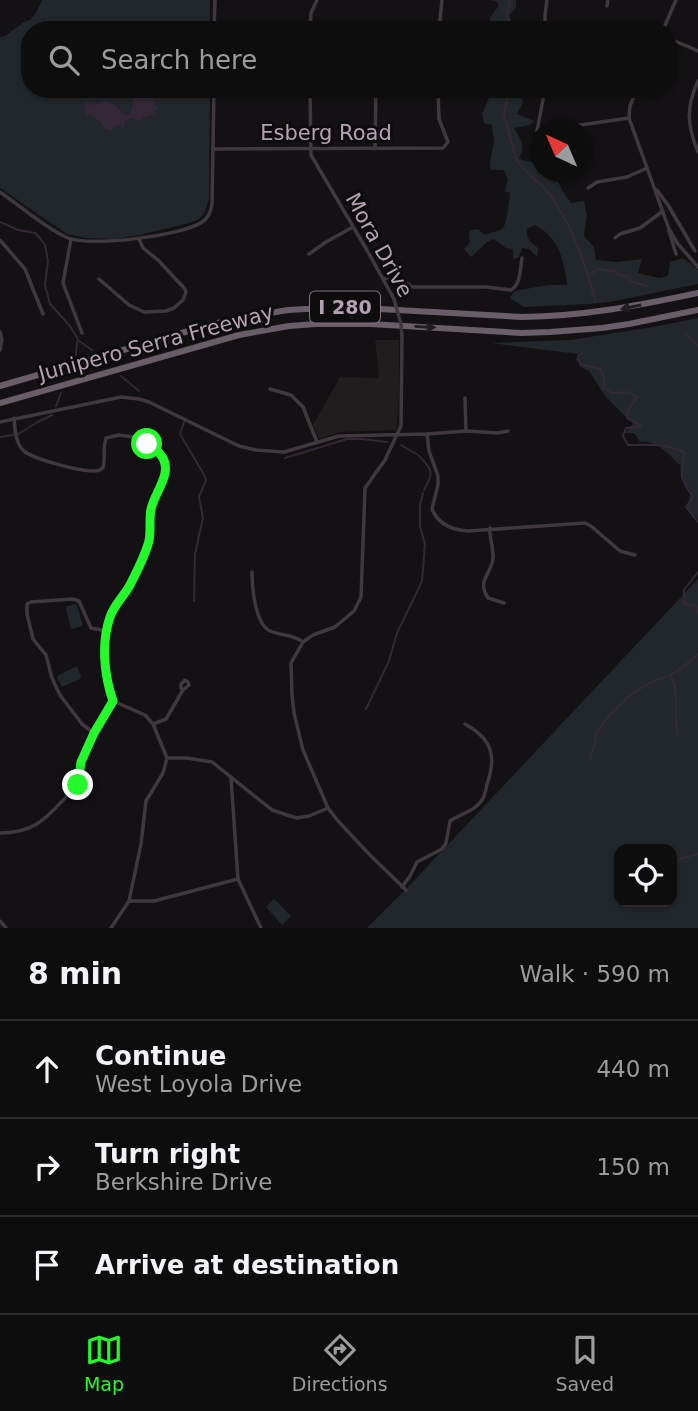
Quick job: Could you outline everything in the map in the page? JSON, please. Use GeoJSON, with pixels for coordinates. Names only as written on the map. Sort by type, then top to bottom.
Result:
{"type":"FeatureCollection","features":[{"type":"Feature","properties":{"kind":"highway","name":"Junipero Serra Freeway"},"geometry":{"type":"LineString","coordinates":[[0,386],[209,325],[288,310],[343,307],[522,317],[549,316],[613,310],[698,293]]}},
{"type":"Feature","properties":{"kind":"highway","name":"Junipero Serra Freeway"},"geometry":{"type":"LineString","coordinates":[[0,402],[214,341],[277,328],[343,323],[550,332],[629,324],[698,310]]}},
{"type":"Feature","properties":{"kind":"street"},"geometry":{"type":"LineString","coordinates":[[214,21],[215,0]]}},
{"type":"Feature","properties":{"kind":"street"},"geometry":{"type":"LineString","coordinates":[[311,21],[317,0]]}},
{"type":"Feature","properties":{"kind":"street"},"geometry":{"type":"LineString","coordinates":[[440,21],[442,0]]}},
{"type":"Feature","properties":{"kind":"street"},"geometry":{"type":"LineString","coordinates":[[545,21],[547,0]]}},
{"type":"Feature","properties":{"kind":"street"},"geometry":{"type":"LineString","coordinates":[[607,6],[608,0]]}},
{"type":"Feature","properties":{"kind":"street"},"geometry":{"type":"LineString","coordinates":[[667,21],[676,0]]}},
{"type":"Feature","properties":{"kind":"street"},"geometry":{"type":"LineString","coordinates":[[677,42],[698,51]]}},
{"type":"Feature","properties":{"kind":"street"},"geometry":{"type":"LineString","coordinates":[[698,81],[689,103],[689,121],[698,152]]}},
{"type":"Feature","properties":{"kind":"street"},"geometry":{"type":"LineString","coordinates":[[0,192],[71,239],[139,239],[198,225],[211,212],[212,204],[214,98]]}},
{"type":"Feature","properties":{"kind":"street","name":"Mora Drive"},"geometry":{"type":"LineString","coordinates":[[303,642],[335,627],[354,611],[361,597],[365,488],[385,460],[398,435],[402,404],[402,337],[394,299],[311,155],[310,98]]}},
{"type":"Feature","properties":{"kind":"street"},"geometry":{"type":"LineString","coordinates":[[375,149],[376,98]]}},
{"type":"Feature","properties":{"kind":"street","name":"Esberg Road"},"geometry":{"type":"LineString","coordinates":[[213,149],[443,148],[448,142],[439,119],[438,98]]}},
{"type":"Feature","properties":{"kind":"street"},"geometry":{"type":"LineString","coordinates":[[541,119],[544,98]]}},
{"type":"Feature","properties":{"kind":"street"},"geometry":{"type":"LineString","coordinates":[[634,98],[629,118],[676,254]]}},
{"type":"Feature","properties":{"kind":"street"},"geometry":{"type":"LineString","coordinates":[[593,123],[629,118]]}},
{"type":"Feature","properties":{"kind":"street"},"geometry":{"type":"LineString","coordinates":[[588,188],[597,181],[620,178],[647,168]]}},
{"type":"Feature","properties":{"kind":"street"},"geometry":{"type":"LineString","coordinates":[[655,189],[668,205],[695,251]]}},
{"type":"Feature","properties":{"kind":"street"},"geometry":{"type":"LineString","coordinates":[[615,238],[640,228],[663,211]]}},
{"type":"Feature","properties":{"kind":"street"},"geometry":{"type":"LineString","coordinates":[[309,254],[353,227]]}},
{"type":"Feature","properties":{"kind":"street"},"geometry":{"type":"LineString","coordinates":[[669,229],[698,267]]}},
{"type":"Feature","properties":{"kind":"street"},"geometry":{"type":"LineString","coordinates":[[71,239],[63,283],[82,333]]}},
{"type":"Feature","properties":{"kind":"street"},"geometry":{"type":"LineString","coordinates":[[99,279],[130,305],[144,312],[170,310],[179,304],[185,296],[185,289],[144,248],[139,239]]}},
{"type":"Feature","properties":{"kind":"street"},"geometry":{"type":"LineString","coordinates":[[0,240],[25,269],[44,314]]}},
{"type":"Feature","properties":{"kind":"street"},"geometry":{"type":"LineString","coordinates":[[383,279],[395,275],[412,288],[486,287],[511,290],[518,282],[522,258]]}},
{"type":"Feature","properties":{"kind":"street"},"geometry":{"type":"LineString","coordinates":[[0,332],[0,351]]}},
{"type":"Feature","properties":{"kind":"street"},"geometry":{"type":"LineString","coordinates":[[270,389],[291,394],[303,407],[317,442]]}},
{"type":"Feature","properties":{"kind":"street"},"geometry":{"type":"LineString","coordinates":[[0,422],[121,397],[149,402],[239,446],[256,450],[284,452],[339,436],[427,434],[466,430],[498,433],[508,431]]}},
{"type":"Feature","properties":{"kind":"street"},"geometry":{"type":"LineString","coordinates":[[465,398],[466,430]]}},
{"type":"Feature","properties":{"kind":"street"},"geometry":{"type":"LineString","coordinates":[[14,418],[18,441],[23,450],[32,456],[61,465],[97,472],[103,468],[105,461],[102,449],[106,438],[119,435],[133,437],[147,444],[160,454],[166,465],[163,483],[152,506],[149,540],[128,589],[110,616],[107,631],[104,664],[113,701],[145,715],[153,724],[167,758],[163,773],[146,800],[141,844],[129,901],[111,928]]}},
{"type":"Feature","properties":{"kind":"street"},"geometry":{"type":"LineString","coordinates":[[427,434],[429,451],[438,476],[432,502],[434,514],[452,529],[468,531],[585,523],[620,551],[635,555]]}},
{"type":"Feature","properties":{"kind":"street"},"geometry":{"type":"LineString","coordinates":[[490,528],[493,559],[485,577],[484,587],[488,598],[504,603]]}},
{"type":"Feature","properties":{"kind":"street"},"geometry":{"type":"LineString","coordinates":[[252,572],[257,611],[264,626],[271,631],[296,636],[303,642],[291,663],[294,713],[303,750],[328,808],[404,888],[417,862],[442,849],[446,843],[450,821],[471,810],[482,800],[493,755],[482,736],[465,724]]}},
{"type":"Feature","properties":{"kind":"street"},"geometry":{"type":"LineString","coordinates":[[94,733],[82,724],[60,695],[46,655],[33,639],[27,604],[73,599],[79,601],[91,628],[107,631]]}},
{"type":"Feature","properties":{"kind":"street"},"geometry":{"type":"LineString","coordinates":[[153,724],[166,719],[183,690]]}},
{"type":"Feature","properties":{"kind":"street"},"geometry":{"type":"LineString","coordinates":[[0,834],[14,834],[30,829],[50,816],[78,785],[81,762],[113,701]]}},
{"type":"Feature","properties":{"kind":"street"},"geometry":{"type":"LineString","coordinates":[[167,758],[212,762],[272,810],[287,815],[298,818],[328,808]]}},
{"type":"Feature","properties":{"kind":"street"},"geometry":{"type":"LineString","coordinates":[[231,777],[238,879],[261,928]]}},
{"type":"Feature","properties":{"kind":"street"},"geometry":{"type":"LineString","coordinates":[[129,901],[154,901],[238,879]]}},
{"type":"Feature","properties":{"kind":"street"},"geometry":{"type":"LineString","coordinates":[[0,922],[6,928]]}},
{"type":"Feature","properties":{"kind":"shaded area"},"geometry":{"type":"Polygon","coordinates":[[[42,0],[210,0],[210,21],[27,21],[36,13],[42,0]]]}},
{"type":"Feature","properties":{"kind":"shaded area"},"geometry":{"type":"Polygon","coordinates":[[[491,0],[516,0],[516,8],[509,15],[511,21],[490,21],[498,2],[491,0]]]}},
{"type":"Feature","properties":{"kind":"shaded area"},"geometry":{"type":"Polygon","coordinates":[[[21,24],[21,98],[210,98],[209,199],[205,212],[199,219],[140,235],[114,239],[86,238],[67,234],[0,188],[0,37],[21,24]]]}},
{"type":"Feature","properties":{"kind":"shaded area"},"geometry":{"type":"Polygon","coordinates":[[[132,98],[152,98],[157,108],[155,113],[141,121],[131,118],[125,121],[124,127],[118,124],[110,130],[96,118],[86,114],[84,107],[86,102],[95,105],[105,102],[116,106],[126,116],[130,114],[132,98]]]}},
{"type":"Feature","properties":{"kind":"shaded area"},"geometry":{"type":"Polygon","coordinates":[[[489,98],[522,98],[523,102],[517,114],[530,119],[530,125],[514,128],[521,139],[519,158],[530,162],[530,182],[558,182],[571,203],[584,201],[587,216],[584,236],[594,247],[596,260],[617,262],[642,259],[638,273],[659,278],[668,276],[670,262],[683,258],[698,270],[698,284],[588,304],[524,307],[510,298],[514,291],[548,285],[567,285],[559,250],[550,236],[535,225],[527,229],[527,232],[538,248],[537,257],[529,249],[522,248],[519,257],[513,259],[513,249],[506,248],[494,239],[471,257],[464,249],[470,242],[471,230],[478,229],[485,235],[500,230],[504,227],[508,213],[510,193],[505,191],[508,180],[504,170],[491,170],[494,142],[492,125],[484,123],[482,114],[489,98]]]}},
{"type":"Feature","properties":{"kind":"shaded area"},"geometry":{"type":"Polygon","coordinates":[[[698,318],[698,519],[687,508],[691,491],[682,476],[681,466],[657,445],[640,442],[634,433],[625,433],[633,424],[605,396],[589,371],[579,366],[575,359],[580,357],[578,354],[491,343],[570,340],[698,318]]]}},
{"type":"Feature","properties":{"kind":"shaded area"},"geometry":{"type":"Polygon","coordinates":[[[375,340],[399,340],[396,430],[340,432],[319,439],[313,425],[340,377],[379,378],[375,340]]]}},
{"type":"Feature","properties":{"kind":"shaded area"},"geometry":{"type":"Polygon","coordinates":[[[698,579],[698,928],[367,928],[407,888],[698,579]]]}},
{"type":"Feature","properties":{"kind":"shaded area"},"geometry":{"type":"Polygon","coordinates":[[[75,604],[83,626],[71,629],[66,609],[67,606],[75,604]]]}},
{"type":"Feature","properties":{"kind":"shaded area"},"geometry":{"type":"Polygon","coordinates":[[[77,666],[80,679],[62,687],[57,678],[59,675],[77,666]]]}},
{"type":"Feature","properties":{"kind":"shaded area"},"geometry":{"type":"Polygon","coordinates":[[[274,899],[291,916],[282,925],[266,907],[274,899]]]}},
{"type":"Feature","properties":{"kind":"waterway"},"geometry":{"type":"LineString","coordinates":[[508,21],[510,0]]}},
{"type":"Feature","properties":{"kind":"waterway"},"geometry":{"type":"LineString","coordinates":[[106,98],[106,102]]}},
{"type":"Feature","properties":{"kind":"waterway"},"geometry":{"type":"LineString","coordinates":[[507,98],[504,115],[516,159],[550,195],[565,220],[582,259],[595,300]]}},
{"type":"Feature","properties":{"kind":"waterway"},"geometry":{"type":"LineString","coordinates":[[0,222],[18,230],[35,233],[45,245],[48,261],[45,285],[50,304],[70,326],[79,341],[92,350]]}},
{"type":"Feature","properties":{"kind":"waterway"},"geometry":{"type":"LineString","coordinates":[[590,275],[600,269],[613,270],[632,282],[647,286]]}},
{"type":"Feature","properties":{"kind":"waterway"},"geometry":{"type":"LineString","coordinates":[[685,332],[698,346]]}},
{"type":"Feature","properties":{"kind":"waterway"},"geometry":{"type":"LineString","coordinates":[[76,355],[77,342]]}},
{"type":"Feature","properties":{"kind":"waterway"},"geometry":{"type":"LineString","coordinates":[[582,353],[578,356],[580,364],[600,369],[604,376],[604,388],[612,393],[628,392],[637,397],[628,411],[627,418],[641,426],[626,428],[623,436],[628,445],[665,446],[685,453],[682,476],[693,497],[686,507],[698,522]]}},
{"type":"Feature","properties":{"kind":"waterway"},"geometry":{"type":"LineString","coordinates":[[121,376],[139,391]]}},
{"type":"Feature","properties":{"kind":"waterway"},"geometry":{"type":"LineString","coordinates":[[56,406],[61,393]]}},
{"type":"Feature","properties":{"kind":"waterway"},"geometry":{"type":"LineString","coordinates":[[0,437],[18,434],[52,415]]}},
{"type":"Feature","properties":{"kind":"waterway"},"geometry":{"type":"LineString","coordinates":[[184,422],[180,434],[206,480],[199,497],[203,518],[195,554],[194,601]]}},
{"type":"Feature","properties":{"kind":"waterway"},"geometry":{"type":"LineString","coordinates":[[285,458],[347,439],[387,442]]}},
{"type":"Feature","properties":{"kind":"waterway"},"geometry":{"type":"LineString","coordinates":[[401,445],[418,455]]}},
{"type":"Feature","properties":{"kind":"waterway"},"geometry":{"type":"LineString","coordinates":[[419,456],[430,472],[424,490]]}},
{"type":"Feature","properties":{"kind":"waterway"},"geometry":{"type":"LineString","coordinates":[[366,709],[422,581],[425,544],[420,526],[420,505],[423,493]]}},
{"type":"Feature","properties":{"kind":"waterway"},"geometry":{"type":"LineString","coordinates":[[698,572],[684,590],[684,604],[696,605],[698,614]]}},
{"type":"Feature","properties":{"kind":"waterway"},"geometry":{"type":"LineString","coordinates":[[590,760],[596,734],[621,704],[644,686],[679,670],[698,654]]}},
{"type":"Feature","properties":{"kind":"waterway"},"geometry":{"type":"LineString","coordinates":[[671,676],[675,690],[678,736]]}},
{"type":"Feature","properties":{"kind":"waterway"},"geometry":{"type":"LineString","coordinates":[[677,860],[698,854]]}},
{"type":"Feature","properties":{"kind":"route"},"geometry":{"type":"LineString","coordinates":[[78,785],[81,762],[113,701],[104,664],[110,616],[128,589],[140,563],[149,540],[152,506],[163,483],[166,465],[160,454],[147,444]]}}]}
